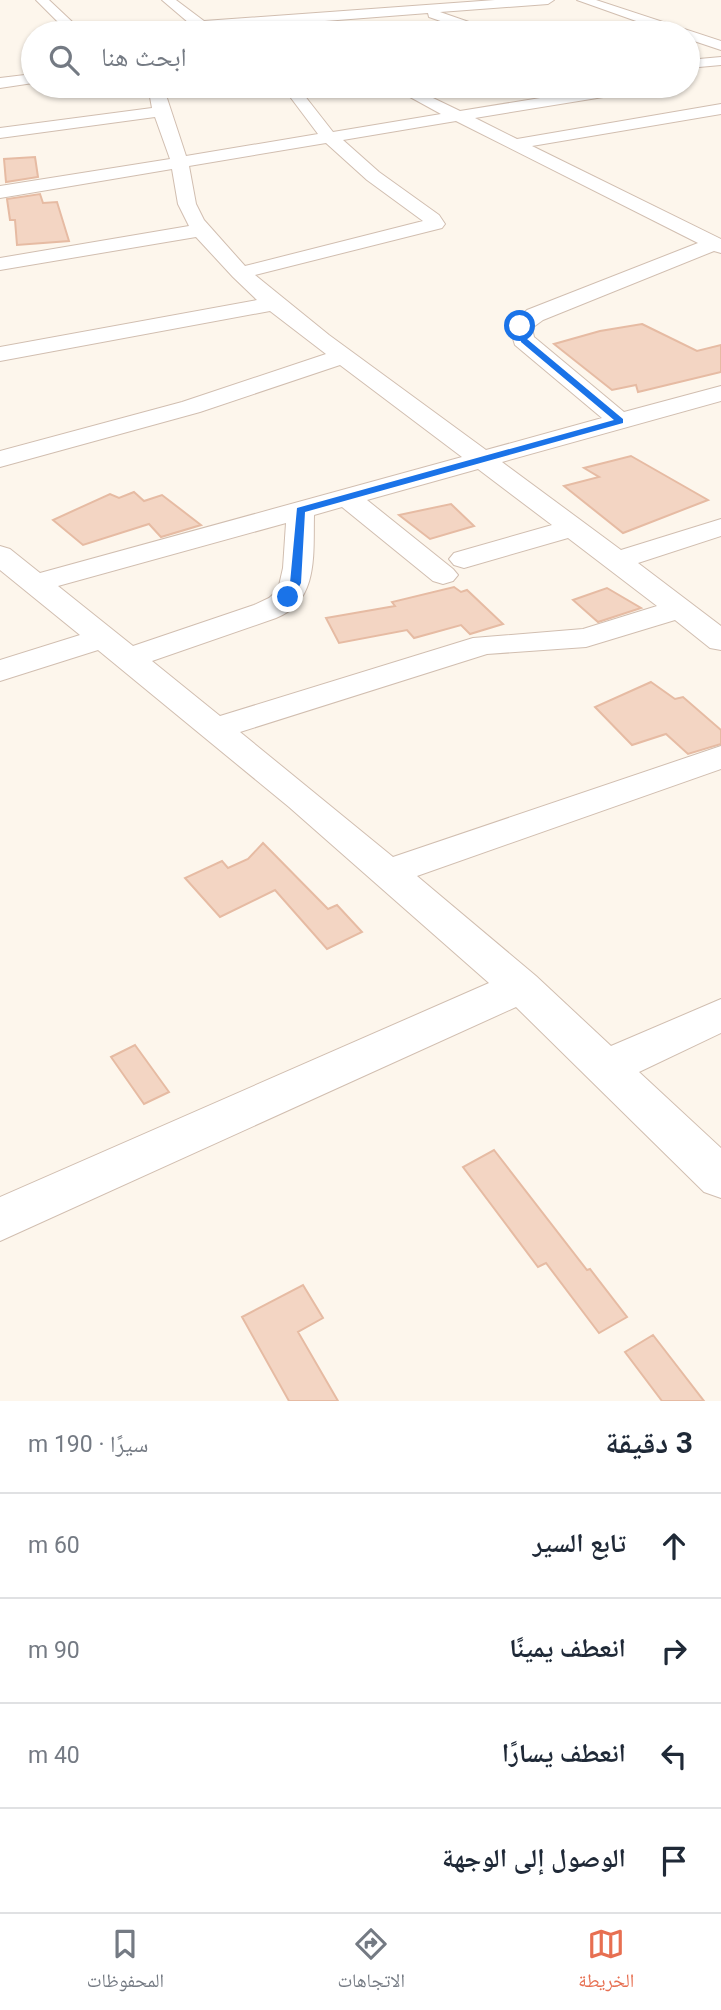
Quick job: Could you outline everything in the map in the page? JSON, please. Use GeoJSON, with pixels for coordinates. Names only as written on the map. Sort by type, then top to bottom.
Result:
{"type":"FeatureCollection","features":[{"type":"Feature","properties":{"kind":"street"},"geometry":{"type":"LineString","coordinates":[[42,0],[64,21]]}},
{"type":"Feature","properties":{"kind":"street"},"geometry":{"type":"LineString","coordinates":[[169,0],[194,21]]}},
{"type":"Feature","properties":{"kind":"street"},"geometry":{"type":"LineString","coordinates":[[407,0],[456,21]]}},
{"type":"Feature","properties":{"kind":"street"},"geometry":{"type":"LineString","coordinates":[[258,21],[538,0]]}},
{"type":"Feature","properties":{"kind":"street"},"geometry":{"type":"LineString","coordinates":[[583,0],[646,21]]}},
{"type":"Feature","properties":{"kind":"street"},"geometry":{"type":"LineString","coordinates":[[284,6],[301,18]]}},
{"type":"Feature","properties":{"kind":"street"},"geometry":{"type":"LineString","coordinates":[[700,39],[721,46]]}},
{"type":"Feature","properties":{"kind":"street"},"geometry":{"type":"LineString","coordinates":[[700,63],[721,61]]}},
{"type":"Feature","properties":{"kind":"street"},"geometry":{"type":"LineString","coordinates":[[0,83],[21,80]]}},
{"type":"Feature","properties":{"kind":"street"},"geometry":{"type":"LineString","coordinates":[[157,98],[159,112],[179,163],[182,192],[188,209],[200,230],[240,273],[344,356],[575,527],[721,641]]}},
{"type":"Feature","properties":{"kind":"street"},"geometry":{"type":"LineString","coordinates":[[240,273],[435,224],[432,219],[373,176],[328,136],[298,98]]}},
{"type":"Feature","properties":{"kind":"street"},"geometry":{"type":"LineString","coordinates":[[421,98],[718,245]]}},
{"type":"Feature","properties":{"kind":"street"},"geometry":{"type":"LineString","coordinates":[[0,192],[572,98]]}},
{"type":"Feature","properties":{"kind":"street"},"geometry":{"type":"LineString","coordinates":[[668,100],[721,120]]}},
{"type":"Feature","properties":{"kind":"street"},"geometry":{"type":"LineString","coordinates":[[517,144],[721,109]]}},
{"type":"Feature","properties":{"kind":"street"},"geometry":{"type":"LineString","coordinates":[[0,133],[159,112]]}},
{"type":"Feature","properties":{"kind":"street"},"geometry":{"type":"LineString","coordinates":[[0,264],[200,230]]}},
{"type":"Feature","properties":{"kind":"street"},"geometry":{"type":"LineString","coordinates":[[620,421],[523,340],[520,326],[535,314],[718,245]]}},
{"type":"Feature","properties":{"kind":"street"},"geometry":{"type":"LineString","coordinates":[[0,354],[276,303]]}},
{"type":"Feature","properties":{"kind":"street"},"geometry":{"type":"LineString","coordinates":[[0,459],[191,407],[344,356]]}},
{"type":"Feature","properties":{"kind":"street"},"geometry":{"type":"LineString","coordinates":[[11,566],[300,510],[721,393]]}},
{"type":"Feature","properties":{"kind":"street"},"geometry":{"type":"LineString","coordinates":[[347,497],[453,567],[575,527]]}},
{"type":"Feature","properties":{"kind":"street"},"geometry":{"type":"LineString","coordinates":[[0,671],[117,648],[261,613],[281,604],[295,583],[300,510]]}},
{"type":"Feature","properties":{"kind":"street"},"geometry":{"type":"LineString","coordinates":[[618,560],[721,527]]}},
{"type":"Feature","properties":{"kind":"street"},"geometry":{"type":"LineString","coordinates":[[11,566],[216,729],[522,987],[721,1178]]}},
{"type":"Feature","properties":{"kind":"street"},"geometry":{"type":"LineString","coordinates":[[216,729],[484,645],[586,638],[680,610]]}},
{"type":"Feature","properties":{"kind":"street"},"geometry":{"type":"LineString","coordinates":[[389,873],[721,757]]}},
{"type":"Feature","properties":{"kind":"street"},"geometry":{"type":"LineString","coordinates":[[0,1220],[522,987]]}},
{"type":"Feature","properties":{"kind":"street"},"geometry":{"type":"LineString","coordinates":[[606,1067],[721,1015]]}},
{"type":"Feature","properties":{"kind":"building"},"geometry":{"type":"Polygon","coordinates":[[[35,157],[38,177],[6,182],[4,159],[35,157]]]}},
{"type":"Feature","properties":{"kind":"building"},"geometry":{"type":"Polygon","coordinates":[[[40,194],[43,203],[57,202],[69,241],[17,245],[15,220],[10,220],[7,199],[40,194]]]}},
{"type":"Feature","properties":{"kind":"building"},"geometry":{"type":"Polygon","coordinates":[[[642,324],[697,351],[721,345],[721,372],[638,392],[636,385],[612,390],[554,344],[600,331],[642,324]]]}},
{"type":"Feature","properties":{"kind":"building"},"geometry":{"type":"Polygon","coordinates":[[[631,456],[708,500],[623,533],[564,486],[599,477],[584,468],[631,456]]]}},
{"type":"Feature","properties":{"kind":"building"},"geometry":{"type":"Polygon","coordinates":[[[134,492],[144,501],[162,495],[201,525],[161,537],[149,524],[83,545],[53,520],[110,494],[119,498],[134,492]]]}},
{"type":"Feature","properties":{"kind":"building"},"geometry":{"type":"Polygon","coordinates":[[[451,504],[474,526],[430,539],[399,515],[451,504]]]}},
{"type":"Feature","properties":{"kind":"building"},"geometry":{"type":"Polygon","coordinates":[[[454,587],[461,592],[467,590],[503,624],[470,634],[461,625],[414,638],[407,630],[339,643],[326,618],[395,606],[392,602],[454,587]]]}},
{"type":"Feature","properties":{"kind":"building"},"geometry":{"type":"Polygon","coordinates":[[[607,588],[641,608],[598,622],[573,600],[607,588]]]}},
{"type":"Feature","properties":{"kind":"building"},"geometry":{"type":"Polygon","coordinates":[[[651,682],[675,699],[683,697],[721,730],[721,744],[688,754],[666,734],[632,745],[595,707],[651,682]]]}},
{"type":"Feature","properties":{"kind":"building"},"geometry":{"type":"Polygon","coordinates":[[[263,843],[328,909],[337,905],[362,932],[327,949],[275,890],[220,917],[185,878],[222,861],[228,868],[248,859],[263,843]]]}},
{"type":"Feature","properties":{"kind":"building"},"geometry":{"type":"Polygon","coordinates":[[[135,1045],[169,1092],[144,1104],[111,1057],[135,1045]]]}},
{"type":"Feature","properties":{"kind":"building"},"geometry":{"type":"Polygon","coordinates":[[[494,1150],[627,1317],[599,1333],[546,1263],[538,1267],[463,1167],[494,1150]]]}},
{"type":"Feature","properties":{"kind":"building"},"geometry":{"type":"Polygon","coordinates":[[[303,1285],[323,1318],[298,1332],[338,1401],[289,1401],[242,1317],[303,1285]]]}},
{"type":"Feature","properties":{"kind":"building"},"geometry":{"type":"Polygon","coordinates":[[[653,1335],[704,1401],[662,1401],[625,1352],[653,1335]]]}},
{"type":"Feature","properties":{"kind":"route"},"geometry":{"type":"LineString","coordinates":[[288,597],[295,583],[300,510],[620,421],[523,340],[520,326]]}}]}
